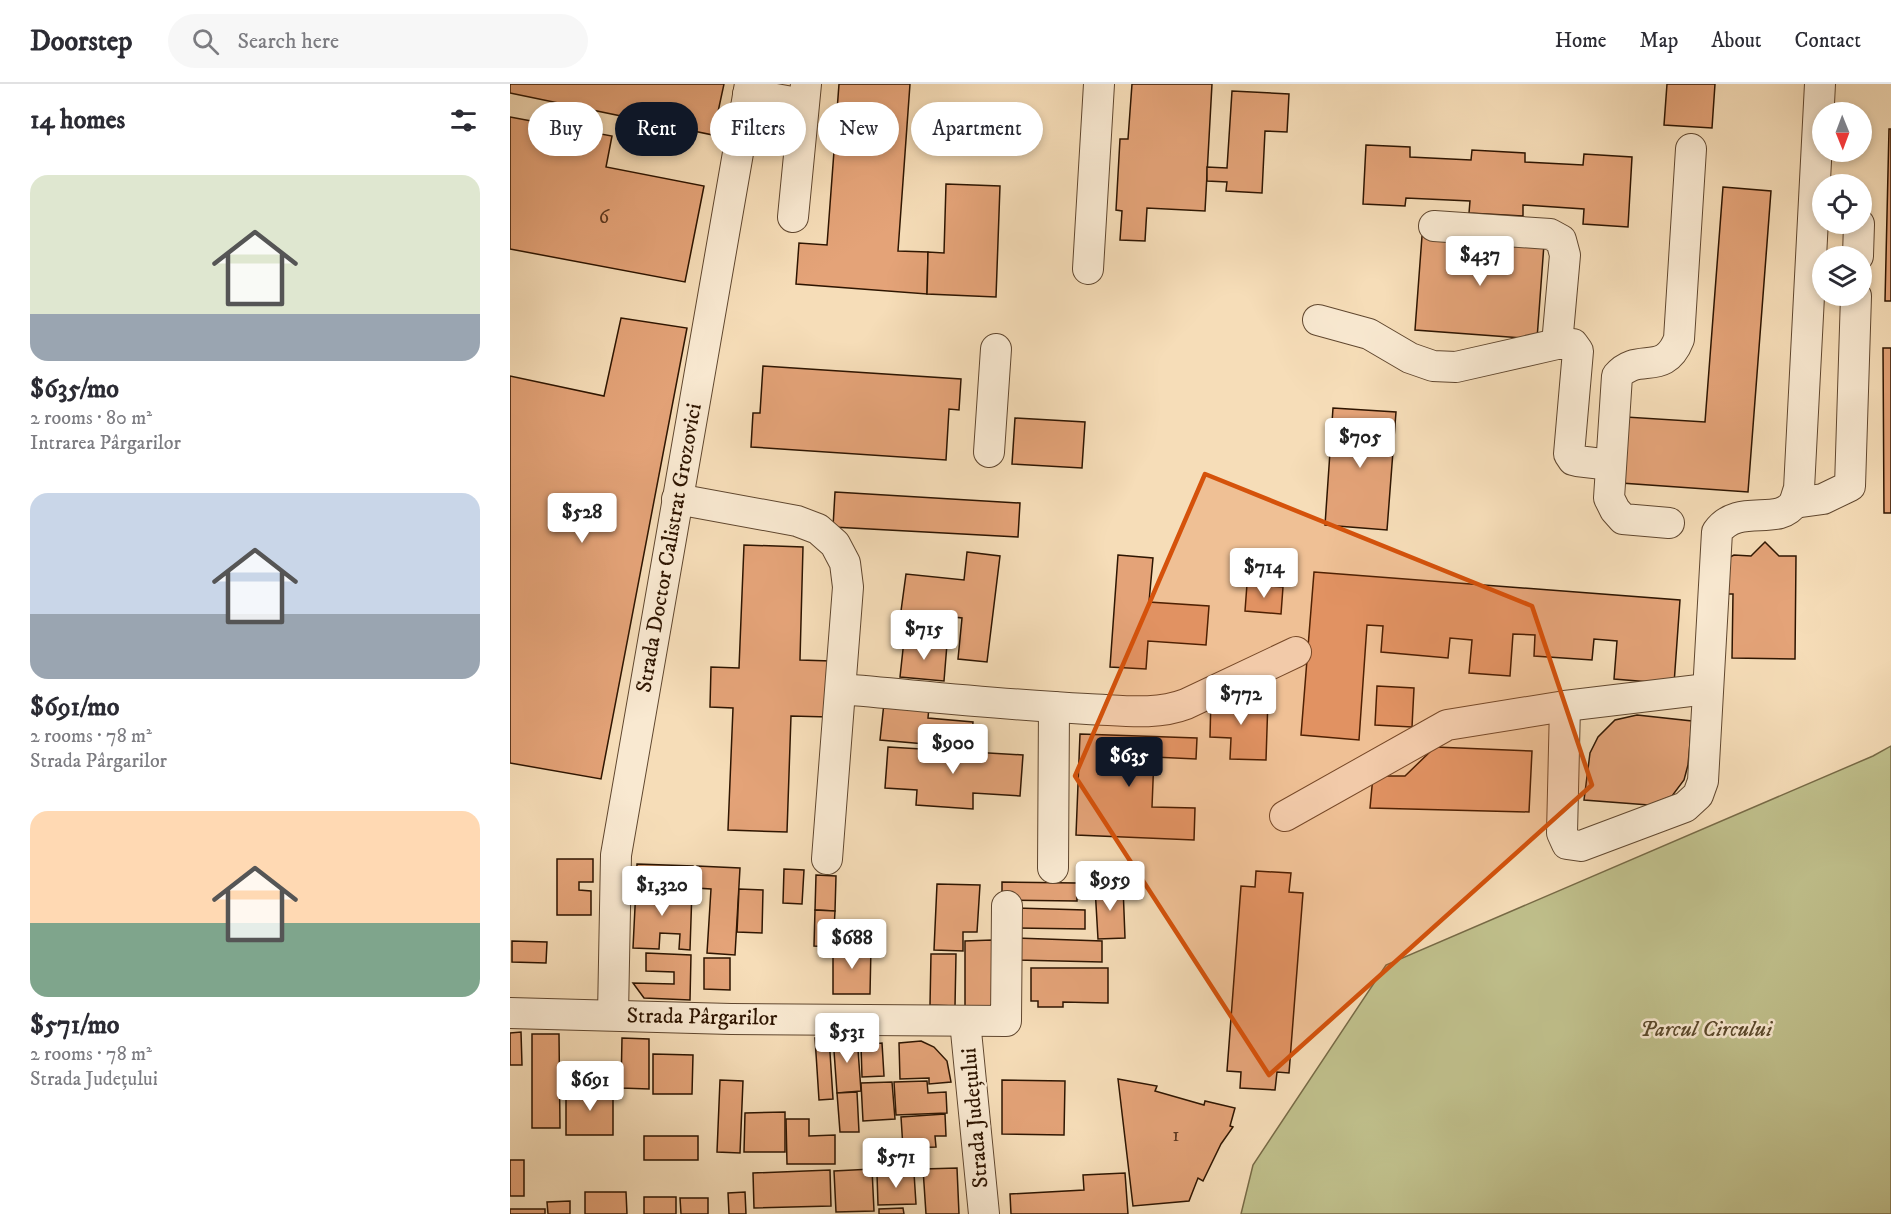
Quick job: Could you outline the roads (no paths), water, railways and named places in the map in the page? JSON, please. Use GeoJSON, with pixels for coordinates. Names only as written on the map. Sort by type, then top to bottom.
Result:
{"type":"FeatureCollection","features":[{"type":"Feature","properties":{"kind":"street"},"geometry":{"type":"LineString","coordinates":[[1088,269],[1100,84]]}},
{"type":"Feature","properties":{"kind":"street"},"geometry":{"type":"LineString","coordinates":[[1820,84],[1822,174]]}},
{"type":"Feature","properties":{"kind":"street"},"geometry":{"type":"LineString","coordinates":[[749,89],[804,94],[793,217]]}},
{"type":"Feature","properties":{"kind":"street","name":"Strada Doctor Calistrat Grozovici"},"geometry":{"type":"LineString","coordinates":[[613,1015],[616,855],[749,89]]}},
{"type":"Feature","properties":{"kind":"street"},"geometry":{"type":"LineString","coordinates":[[1669,523],[1623,519],[1609,498],[1617,376],[1624,368],[1633,364],[1653,363],[1666,359],[1674,351],[1679,339],[1691,149]]}},
{"type":"Feature","properties":{"kind":"street"},"geometry":{"type":"LineString","coordinates":[[1434,226],[1550,234],[1561,240],[1565,255],[1557,344]]}},
{"type":"Feature","properties":{"kind":"street"},"geometry":{"type":"LineString","coordinates":[[1565,706],[1562,833],[1567,844],[1581,846],[1686,807],[1698,795],[1703,781],[1717,532],[1723,523],[1737,516],[1786,511],[1794,503],[1799,489],[1818,234]]}},
{"type":"Feature","properties":{"kind":"street"},"geometry":{"type":"LineString","coordinates":[[1794,503],[1822,499],[1850,486],[1856,306]]}},
{"type":"Feature","properties":{"kind":"street"},"geometry":{"type":"LineString","coordinates":[[1318,320],[1369,334],[1410,358],[1433,366],[1456,367],[1557,344],[1573,344],[1578,351],[1569,454],[1573,460],[1611,465]]}},
{"type":"Feature","properties":{"kind":"street"},"geometry":{"type":"LineString","coordinates":[[989,452],[996,349]]}},
{"type":"Feature","properties":{"kind":"street"},"geometry":{"type":"LineString","coordinates":[[677,498],[797,521],[818,529],[835,544],[845,563],[848,587],[827,859]]}},
{"type":"Feature","properties":{"kind":"street"},"geometry":{"type":"LineString","coordinates":[[841,689],[1054,707],[1152,712],[1172,710],[1296,652]]}},
{"type":"Feature","properties":{"kind":"street"},"geometry":{"type":"LineString","coordinates":[[1285,816],[1447,725],[1565,706],[1707,689]]}},
{"type":"Feature","properties":{"kind":"street"},"geometry":{"type":"LineString","coordinates":[[1053,868],[1054,707]]}},
{"type":"Feature","properties":{"kind":"street","name":"Strada Pârgarilor"},"geometry":{"type":"LineString","coordinates":[[510,1013],[1006,1021],[1008,906]]}},
{"type":"Feature","properties":{"kind":"street","name":"Strada Județului"},"geometry":{"type":"LineString","coordinates":[[965,1021],[984,1214]]}},
{"type":"Feature","properties":{"kind":"park label","name":"Parcul Circului"},"geometry":{"type":"Point","coordinates":[1706,1029]}}]}
